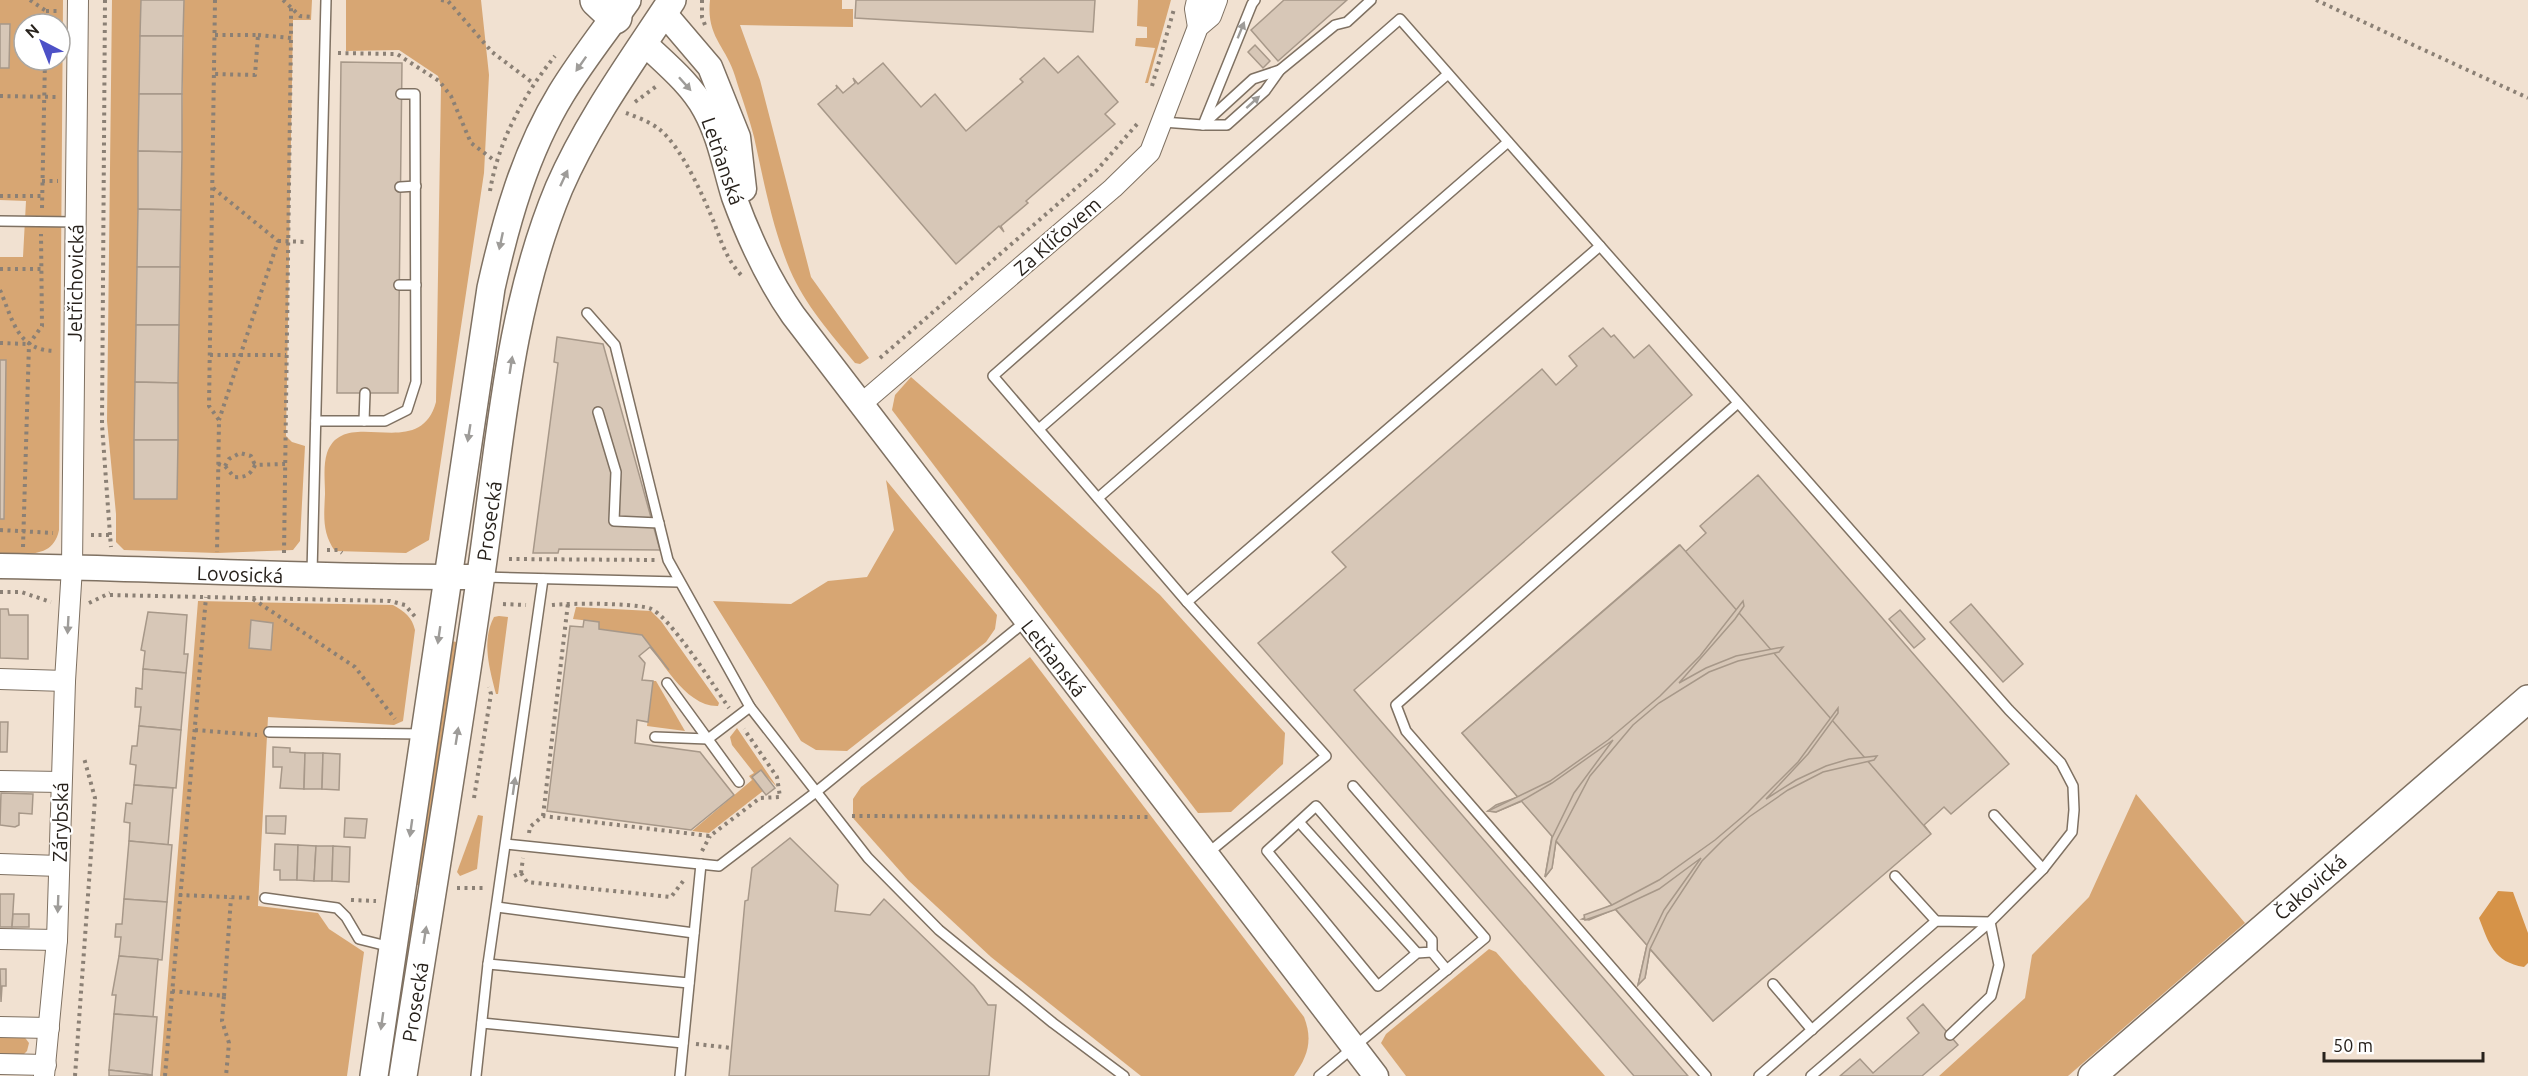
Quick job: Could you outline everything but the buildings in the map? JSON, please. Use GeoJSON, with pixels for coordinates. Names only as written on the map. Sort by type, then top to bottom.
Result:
{"type":"FeatureCollection","features":[{"type":"Feature","properties":{"kind":"main road","name":"Prosecká"},"geometry":{"type":"LineString","coordinates":[[403,1076],[493,578],[512,360],[543,232],[579,145],[644,43],[662,4]]}},
{"type":"Feature","properties":{"kind":"main road","name":"Prosecká"},"geometry":{"type":"LineString","coordinates":[[374,1076],[393,948],[415,734],[447,577],[491,288],[505,224],[520,180],[560,95],[613,6]]}},
{"type":"Feature","properties":{"kind":"main road"},"geometry":{"type":"LineString","coordinates":[[613,6],[644,43]]}},
{"type":"Feature","properties":{"kind":"main road","name":"Čakovická"},"geometry":{"type":"LineString","coordinates":[[2092,1076],[2528,699]]}},
{"type":"Feature","properties":{"kind":"street","name":"Jetřichovická"},"geometry":{"type":"LineString","coordinates":[[72,567],[78,0]]}},
{"type":"Feature","properties":{"kind":"street","name":"Za Klíčovem"},"geometry":{"type":"LineString","coordinates":[[1197,0],[1195,9],[1198,27]]}},
{"type":"Feature","properties":{"kind":"street","name":"Za Klíčovem"},"geometry":{"type":"LineString","coordinates":[[860,405],[1113,188],[1150,152],[1198,27],[1211,16],[1217,0]]}},
{"type":"Feature","properties":{"kind":"street","name":"Letňanská"},"geometry":{"type":"LineString","coordinates":[[662,4],[710,67],[738,137],[749,230]]}},
{"type":"Feature","properties":{"kind":"street","name":"Letňanská"},"geometry":{"type":"LineString","coordinates":[[644,43],[693,93],[705,109],[715,131],[735,198],[771,283],[860,405],[1376,1076]]}},
{"type":"Feature","properties":{"kind":"street","name":"Lovosická"},"geometry":{"type":"LineString","coordinates":[[11,566],[312,576],[493,578]]}},
{"type":"Feature","properties":{"kind":"street","name":"Zárybská"},"geometry":{"type":"LineString","coordinates":[[45,1070],[57,940],[64,681],[72,567]]}},
{"type":"Feature","properties":{"kind":"street"},"geometry":{"type":"LineString","coordinates":[[0,680],[64,681]]}},
{"type":"Feature","properties":{"kind":"street"},"geometry":{"type":"LineString","coordinates":[[0,781],[61,782]]}},
{"type":"Feature","properties":{"kind":"street"},"geometry":{"type":"LineString","coordinates":[[0,864],[59,866]]}},
{"type":"Feature","properties":{"kind":"street"},"geometry":{"type":"LineString","coordinates":[[0,939],[57,940]]}},
{"type":"Feature","properties":{"kind":"street"},"geometry":{"type":"LineString","coordinates":[[0,1027],[49,1028]]}},
{"type":"Feature","properties":{"kind":"street"},"geometry":{"type":"LineString","coordinates":[[0,1064],[45,1070]]}},
{"type":"Feature","properties":{"kind":"lane"},"geometry":{"type":"LineString","coordinates":[[312,576],[326,0]]}},
{"type":"Feature","properties":{"kind":"lane"},"geometry":{"type":"LineString","coordinates":[[1203,125],[1252,3],[1256,0]]}},
{"type":"Feature","properties":{"kind":"lane"},"geometry":{"type":"LineString","coordinates":[[1163,122],[1227,125],[1265,91],[1280,70],[1335,25],[1347,22],[1371,0]]}},
{"type":"Feature","properties":{"kind":"lane"},"geometry":{"type":"LineString","coordinates":[[1206,855],[1326,756],[1187,602],[993,376],[1400,19],[2009,710],[2061,763],[2073,786],[2072,832],[2043,869],[1990,922],[1811,1076]]}},
{"type":"Feature","properties":{"kind":"lane"},"geometry":{"type":"LineString","coordinates":[[1203,125],[1253,79],[1280,70]]}},
{"type":"Feature","properties":{"kind":"lane"},"geometry":{"type":"LineString","coordinates":[[1039,429],[1448,74]]}},
{"type":"Feature","properties":{"kind":"lane"},"geometry":{"type":"LineString","coordinates":[[316,421],[386,421],[407,410],[416,382],[415,94],[401,94]]}},
{"type":"Feature","properties":{"kind":"lane"},"geometry":{"type":"LineString","coordinates":[[1098,498],[1508,142]]}},
{"type":"Feature","properties":{"kind":"lane"},"geometry":{"type":"LineString","coordinates":[[400,187],[416,186]]}},
{"type":"Feature","properties":{"kind":"lane"},"geometry":{"type":"LineString","coordinates":[[0,222],[76,222]]}},
{"type":"Feature","properties":{"kind":"lane"},"geometry":{"type":"LineString","coordinates":[[1187,602],[1600,246]]}},
{"type":"Feature","properties":{"kind":"lane"},"geometry":{"type":"LineString","coordinates":[[399,285],[416,285]]}},
{"type":"Feature","properties":{"kind":"lane"},"geometry":{"type":"LineString","coordinates":[[587,313],[615,345],[668,560],[750,707],[868,858],[939,930],[1053,1023],[1124,1076]]}},
{"type":"Feature","properties":{"kind":"lane"},"geometry":{"type":"LineString","coordinates":[[364,421],[365,393]]}},
{"type":"Feature","properties":{"kind":"lane"},"geometry":{"type":"LineString","coordinates":[[1706,1076],[1406,731],[1396,705],[1738,403]]}},
{"type":"Feature","properties":{"kind":"lane"},"geometry":{"type":"LineString","coordinates":[[598,412],[616,472],[614,521],[659,523]]}},
{"type":"Feature","properties":{"kind":"lane"},"geometry":{"type":"LineString","coordinates":[[493,578],[679,582]]}},
{"type":"Feature","properties":{"kind":"lane"},"geometry":{"type":"LineString","coordinates":[[476,1076],[488,964],[543,579]]}},
{"type":"Feature","properties":{"kind":"lane"},"geometry":{"type":"LineString","coordinates":[[506,844],[719,866],[816,792],[1026,621]]}},
{"type":"Feature","properties":{"kind":"lane"},"geometry":{"type":"LineString","coordinates":[[667,683],[739,782]]}},
{"type":"Feature","properties":{"kind":"lane"},"geometry":{"type":"LineString","coordinates":[[655,737],[708,740],[750,707]]}},
{"type":"Feature","properties":{"kind":"lane"},"geometry":{"type":"LineString","coordinates":[[269,732],[415,734]]}},
{"type":"Feature","properties":{"kind":"lane"},"geometry":{"type":"LineString","coordinates":[[1320,1076],[1485,938],[1353,786]]}},
{"type":"Feature","properties":{"kind":"lane"},"geometry":{"type":"LineString","coordinates":[[1432,952],[1417,953],[1378,986],[1267,851],[1316,806],[1432,940],[1432,952],[1447,970]]}},
{"type":"Feature","properties":{"kind":"lane"},"geometry":{"type":"LineString","coordinates":[[1994,815],[2043,869]]}},
{"type":"Feature","properties":{"kind":"lane"},"geometry":{"type":"LineString","coordinates":[[1299,822],[1417,953]]}},
{"type":"Feature","properties":{"kind":"lane"},"geometry":{"type":"LineString","coordinates":[[680,1076],[694,933],[698,864]]}},
{"type":"Feature","properties":{"kind":"lane"},"geometry":{"type":"LineString","coordinates":[[1895,876],[1936,921]]}},
{"type":"Feature","properties":{"kind":"lane"},"geometry":{"type":"LineString","coordinates":[[265,898],[337,908],[346,917],[359,939],[393,948]]}},
{"type":"Feature","properties":{"kind":"lane"},"geometry":{"type":"LineString","coordinates":[[497,907],[694,933]]}},
{"type":"Feature","properties":{"kind":"lane"},"geometry":{"type":"LineString","coordinates":[[1759,1076],[1936,921],[1990,922]]}},
{"type":"Feature","properties":{"kind":"lane"},"geometry":{"type":"LineString","coordinates":[[1950,1035],[1991,996],[1999,965],[1990,922]]}},
{"type":"Feature","properties":{"kind":"lane"},"geometry":{"type":"LineString","coordinates":[[488,964],[689,983]]}},
{"type":"Feature","properties":{"kind":"lane"},"geometry":{"type":"LineString","coordinates":[[1773,984],[1812,1030]]}},
{"type":"Feature","properties":{"kind":"lane"},"geometry":{"type":"LineString","coordinates":[[482,1023],[683,1043]]}},
{"type":"Feature","properties":{"kind":"path"},"geometry":{"type":"LineString","coordinates":[[30,0],[46,12]]}},
{"type":"Feature","properties":{"kind":"path"},"geometry":{"type":"LineString","coordinates":[[105,0],[102,425],[110,535]]}},
{"type":"Feature","properties":{"kind":"path"},"geometry":{"type":"LineString","coordinates":[[215,0],[209,406],[219,420]]}},
{"type":"Feature","properties":{"kind":"path"},"geometry":{"type":"LineString","coordinates":[[283,0],[300,16],[326,18]]}},
{"type":"Feature","properties":{"kind":"path"},"geometry":{"type":"LineString","coordinates":[[441,0],[448,1],[492,52],[533,82]]}},
{"type":"Feature","properties":{"kind":"path"},"geometry":{"type":"LineString","coordinates":[[702,0],[702,17],[706,27]]}},
{"type":"Feature","properties":{"kind":"path"},"geometry":{"type":"LineString","coordinates":[[1148,97],[1177,0]]}},
{"type":"Feature","properties":{"kind":"path"},"geometry":{"type":"LineString","coordinates":[[2316,0],[2528,98]]}},
{"type":"Feature","properties":{"kind":"path"},"geometry":{"type":"LineString","coordinates":[[284,553],[291,8]]}},
{"type":"Feature","properties":{"kind":"path"},"geometry":{"type":"LineString","coordinates":[[215,34],[291,38]]}},
{"type":"Feature","properties":{"kind":"path"},"geometry":{"type":"LineString","coordinates":[[215,74],[255,75],[258,35]]}},
{"type":"Feature","properties":{"kind":"path"},"geometry":{"type":"LineString","coordinates":[[21,592],[11,566],[29,344],[42,326],[41,222],[45,72]]}},
{"type":"Feature","properties":{"kind":"path"},"geometry":{"type":"LineString","coordinates":[[621,122],[632,104],[660,82]]}},
{"type":"Feature","properties":{"kind":"path"},"geometry":{"type":"LineString","coordinates":[[0,96],[77,97]]}},
{"type":"Feature","properties":{"kind":"path"},"geometry":{"type":"LineString","coordinates":[[626,113],[660,130],[674,148],[700,186],[734,268],[749,283]]}},
{"type":"Feature","properties":{"kind":"path"},"geometry":{"type":"LineString","coordinates":[[879,359],[1097,170],[1142,119]]}},
{"type":"Feature","properties":{"kind":"path"},"geometry":{"type":"LineString","coordinates":[[212,188],[278,242],[320,243]]}},
{"type":"Feature","properties":{"kind":"path"},"geometry":{"type":"LineString","coordinates":[[0,196],[42,196]]}},
{"type":"Feature","properties":{"kind":"path"},"geometry":{"type":"LineString","coordinates":[[217,553],[219,420],[278,242]]}},
{"type":"Feature","properties":{"kind":"path"},"geometry":{"type":"LineString","coordinates":[[0,269],[42,269]]}},
{"type":"Feature","properties":{"kind":"path"},"geometry":{"type":"LineString","coordinates":[[0,290],[20,337],[40,351],[74,352]]}},
{"type":"Feature","properties":{"kind":"path"},"geometry":{"type":"LineString","coordinates":[[0,343],[29,344]]}},
{"type":"Feature","properties":{"kind":"path"},"geometry":{"type":"LineString","coordinates":[[210,355],[286,356]]}},
{"type":"Feature","properties":{"kind":"path"},"geometry":{"type":"LineString","coordinates":[[218,464],[225,466],[234,477],[241,478],[253,471],[255,465],[251,456],[240,453],[229,459],[225,466]]}},
{"type":"Feature","properties":{"kind":"path"},"geometry":{"type":"LineString","coordinates":[[255,465],[285,464]]}},
{"type":"Feature","properties":{"kind":"path"},"geometry":{"type":"LineString","coordinates":[[503,550],[509,559]]}},
{"type":"Feature","properties":{"kind":"path"},"geometry":{"type":"LineString","coordinates":[[493,578],[509,559]]}},
{"type":"Feature","properties":{"kind":"path"},"geometry":{"type":"LineString","coordinates":[[509,559],[668,560]]}},
{"type":"Feature","properties":{"kind":"path"},"geometry":{"type":"LineString","coordinates":[[110,595],[390,601],[405,605]]}},
{"type":"Feature","properties":{"kind":"path"},"geometry":{"type":"LineString","coordinates":[[165,1076],[206,597]]}},
{"type":"Feature","properties":{"kind":"path"},"geometry":{"type":"LineString","coordinates":[[253,599],[355,667],[415,734]]}},
{"type":"Feature","properties":{"kind":"path"},"geometry":{"type":"LineString","coordinates":[[88,610],[92,603]]}},
{"type":"Feature","properties":{"kind":"path"},"geometry":{"type":"LineString","coordinates":[[525,847],[530,827],[543,816],[568,603]]}},
{"type":"Feature","properties":{"kind":"path"},"geometry":{"type":"LineString","coordinates":[[503,604],[539,606],[568,603],[650,608],[669,623],[777,777],[780,797],[760,798],[710,836],[698,864],[671,897],[527,882],[521,873]]}},
{"type":"Feature","properties":{"kind":"path"},"geometry":{"type":"LineString","coordinates":[[195,730],[252,735],[269,732]]}},
{"type":"Feature","properties":{"kind":"path"},"geometry":{"type":"LineString","coordinates":[[75,1076],[95,798],[84,755]]}},
{"type":"Feature","properties":{"kind":"path"},"geometry":{"type":"LineString","coordinates":[[543,816],[710,836]]}},
{"type":"Feature","properties":{"kind":"path"},"geometry":{"type":"LineString","coordinates":[[835,816],[1157,817]]}},
{"type":"Feature","properties":{"kind":"path"},"geometry":{"type":"LineString","coordinates":[[226,1076],[229,1042],[222,1021],[231,898]]}},
{"type":"Feature","properties":{"kind":"path"},"geometry":{"type":"LineString","coordinates":[[172,990],[224,996]]}},
{"type":"Feature","properties":{"kind":"path"},"geometry":{"type":"LineString","coordinates":[[683,1043],[732,1048]]}},
{"type":"Feature","properties":{"kind":"shaded area"},"geometry":{"type":"Polygon","coordinates":[[[0,0],[63,0],[63,12],[12,12],[12,72],[62,72],[59,530],[51,546],[28,554],[0,553],[0,519],[4,519],[6,360],[0,360],[0,257],[23,257],[26,201],[0,200],[0,68],[9,68],[10,25],[0,24],[0,0]]]}},
{"type":"Feature","properties":{"kind":"shaded area"},"geometry":{"type":"Polygon","coordinates":[[[112,0],[141,0],[134,498],[176,499],[184,0],[312,0],[311,20],[293,20],[286,436],[292,442],[305,446],[300,541],[293,550],[217,553],[124,550],[116,542],[116,514],[107,421],[112,0]]]}},
{"type":"Feature","properties":{"kind":"shaded area"},"geometry":{"type":"Polygon","coordinates":[[[346,0],[481,0],[489,75],[484,173],[429,540],[406,553],[335,551],[328,538],[325,524],[325,468],[327,453],[336,439],[349,433],[399,432],[414,429],[427,420],[436,402],[441,86],[438,76],[399,50],[346,51],[346,0]]]}},
{"type":"Feature","properties":{"kind":"shaded area"},"geometry":{"type":"Polygon","coordinates":[[[710,0],[842,0],[842,9],[853,9],[853,27],[740,25],[760,80],[811,277],[869,358],[860,364],[855,363],[819,319],[790,270],[773,221],[747,114],[731,66],[711,23],[710,0]]]}},
{"type":"Feature","properties":{"kind":"shaded area"},"geometry":{"type":"Polygon","coordinates":[[[1138,0],[1171,0],[1148,83],[1145,83],[1155,48],[1135,46],[1136,38],[1147,38],[1147,27],[1137,26],[1138,0]]]}},
{"type":"Feature","properties":{"kind":"shaded area"},"geometry":{"type":"Polygon","coordinates":[[[911,377],[1160,595],[1285,733],[1283,764],[1231,812],[1198,813],[892,410],[895,395],[911,377]]]}},
{"type":"Feature","properties":{"kind":"shaded area"},"geometry":{"type":"Polygon","coordinates":[[[886,480],[997,615],[995,629],[986,642],[847,751],[816,750],[801,741],[713,601],[791,604],[828,581],[867,577],[894,530],[886,480]]]}},
{"type":"Feature","properties":{"kind":"shaded area"},"geometry":{"type":"Polygon","coordinates":[[[198,601],[393,605],[407,615],[415,630],[403,721],[394,725],[268,717],[258,906],[318,913],[329,929],[364,952],[347,1076],[160,1076],[198,601]],[[251,621],[249,647],[271,650],[273,623],[251,621]]]}},
{"type":"Feature","properties":{"kind":"shaded area"},"geometry":{"type":"Polygon","coordinates":[[[576,607],[651,611],[661,621],[719,703],[718,706],[695,699],[684,690],[674,680],[642,635],[599,629],[599,622],[573,619],[576,607]]]}},
{"type":"Feature","properties":{"kind":"shaded area"},"geometry":{"type":"Polygon","coordinates":[[[494,617],[508,617],[498,694],[496,694],[487,646],[490,626],[494,617]]]}},
{"type":"Feature","properties":{"kind":"shaded area"},"geometry":{"type":"Polygon","coordinates":[[[450,641],[457,642],[422,881],[419,885],[414,885],[450,641]]]}},
{"type":"Feature","properties":{"kind":"shaded area"},"geometry":{"type":"Polygon","coordinates":[[[1030,657],[1304,1017],[1307,1025],[1308,1048],[1294,1076],[1141,1076],[991,957],[908,880],[853,818],[853,799],[861,787],[1030,657]]]}},
{"type":"Feature","properties":{"kind":"shaded area"},"geometry":{"type":"Polygon","coordinates":[[[653,681],[656,681],[685,731],[647,726],[653,681]]]}},
{"type":"Feature","properties":{"kind":"shaded area"},"geometry":{"type":"Polygon","coordinates":[[[737,728],[777,787],[761,771],[763,791],[709,833],[692,831],[752,780],[749,776],[754,773],[732,745],[730,737],[737,728]]]}},
{"type":"Feature","properties":{"kind":"shaded area"},"geometry":{"type":"Polygon","coordinates":[[[2136,794],[2245,923],[2068,1076],[1939,1076],[2025,998],[2032,955],[2089,897],[2136,794]]]}},
{"type":"Feature","properties":{"kind":"shaded area"},"geometry":{"type":"Polygon","coordinates":[[[478,815],[483,816],[477,869],[460,876],[457,872],[478,815]]]}},
{"type":"Feature","properties":{"kind":"shaded area"},"geometry":{"type":"Polygon","coordinates":[[[2498,891],[2513,892],[2528,933],[2528,963],[2524,967],[2514,965],[2499,956],[2490,944],[2479,918],[2498,891]]]}},
{"type":"Feature","properties":{"kind":"shaded area"},"geometry":{"type":"Polygon","coordinates":[[[415,899],[419,902],[392,1076],[383,1076],[410,901],[415,899]]]}},
{"type":"Feature","properties":{"kind":"shaded area"},"geometry":{"type":"Polygon","coordinates":[[[1489,949],[1496,952],[1605,1076],[1406,1076],[1381,1043],[1386,1034],[1489,949]]]}},
{"type":"Feature","properties":{"kind":"shaded area"},"geometry":{"type":"Polygon","coordinates":[[[0,1035],[23,1035],[29,1043],[27,1051],[22,1056],[0,1056],[0,1035]]]}}]}
